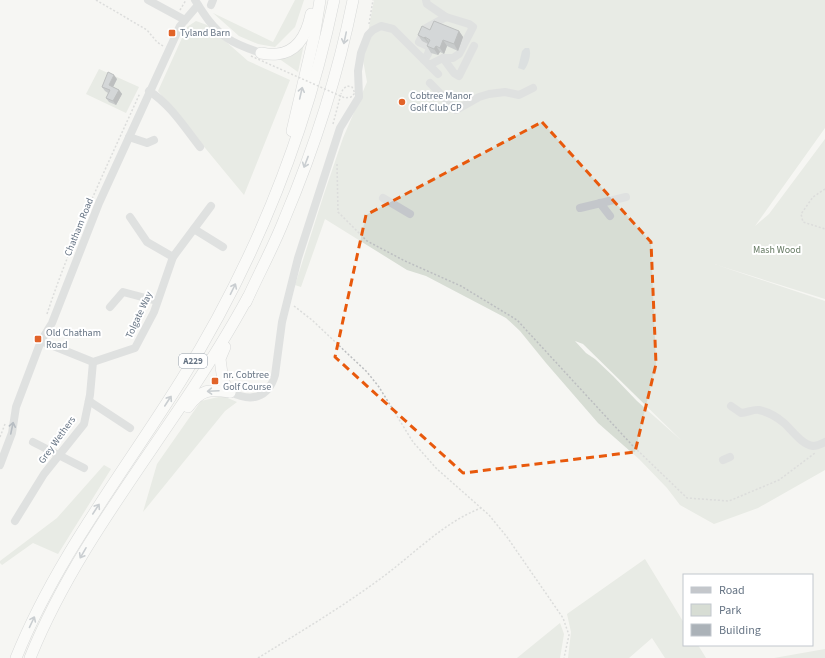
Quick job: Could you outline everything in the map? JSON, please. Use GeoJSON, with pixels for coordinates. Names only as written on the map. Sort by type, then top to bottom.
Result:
{"type":"FeatureCollection","features":[{"type":"Feature","properties":{"kind":"highway"},"geometry":{"type":"LineString","coordinates":[[256,55],[276,55],[290,51],[297,46],[304,37],[315,0]]}},
{"type":"Feature","properties":{"kind":"highway"},"geometry":{"type":"LineString","coordinates":[[279,186],[314,37],[320,0]]}},
{"type":"Feature","properties":{"kind":"highway","name":"A229"},"geometry":{"type":"LineString","coordinates":[[16,658],[32,621],[62,564],[101,502],[182,380],[224,306],[253,248],[279,186],[303,116],[334,0]]}},
{"type":"Feature","properties":{"kind":"highway","name":"A229"},"geometry":{"type":"LineString","coordinates":[[30,658],[67,582],[93,537],[119,496],[185,400],[232,327],[248,297],[284,219],[318,131],[341,54],[352,0]]}},
{"type":"Feature","properties":{"kind":"highway"},"geometry":{"type":"LineString","coordinates":[[230,392],[223,381],[220,359],[248,297]]}},
{"type":"Feature","properties":{"kind":"highway"},"geometry":{"type":"LineString","coordinates":[[119,496],[150,460],[196,397],[208,390],[230,392]]}},
{"type":"Feature","properties":{"kind":"street"},"geometry":{"type":"LineString","coordinates":[[148,0],[185,20]]}},
{"type":"Feature","properties":{"kind":"street"},"geometry":{"type":"LineString","coordinates":[[426,0],[427,4],[446,17],[469,24],[473,27],[459,54],[453,58],[443,58],[427,62]]}},
{"type":"Feature","properties":{"kind":"street","name":"Chatham Road"},"geometry":{"type":"LineString","coordinates":[[0,465],[12,433],[16,407],[41,341],[52,323],[99,203],[168,49],[180,26],[196,3]]}},
{"type":"Feature","properties":{"kind":"street"},"geometry":{"type":"LineString","coordinates":[[196,3],[207,18],[226,38],[256,55]]}},
{"type":"Feature","properties":{"kind":"street"},"geometry":{"type":"LineString","coordinates":[[427,62],[430,46],[419,42],[426,28],[446,17]]}},
{"type":"Feature","properties":{"kind":"street"},"geometry":{"type":"LineString","coordinates":[[230,392],[247,398],[254,398],[265,393],[270,388],[275,375],[282,322],[298,258],[340,128],[358,97],[358,71],[361,53],[368,35],[373,30],[381,26],[393,29],[438,74]]}},
{"type":"Feature","properties":{"kind":"street"},"geometry":{"type":"LineString","coordinates":[[443,58],[454,73],[460,77],[474,46]]}},
{"type":"Feature","properties":{"kind":"street"},"geometry":{"type":"LineString","coordinates":[[430,83],[456,110],[479,97],[488,94],[505,92],[519,95],[533,88]]}},
{"type":"Feature","properties":{"kind":"street"},"geometry":{"type":"LineString","coordinates":[[149,91],[157,96],[200,147]]}},
{"type":"Feature","properties":{"kind":"street"},"geometry":{"type":"LineString","coordinates":[[129,137],[147,143],[154,140]]}},
{"type":"Feature","properties":{"kind":"street"},"geometry":{"type":"LineString","coordinates":[[580,208],[626,197]]}},
{"type":"Feature","properties":{"kind":"street"},"geometry":{"type":"LineString","coordinates":[[384,198],[410,214]]}},
{"type":"Feature","properties":{"kind":"street"},"geometry":{"type":"LineString","coordinates":[[600,202],[610,216]]}},
{"type":"Feature","properties":{"kind":"street","name":"Tolgate Way"},"geometry":{"type":"LineString","coordinates":[[93,362],[135,348],[154,312],[173,257],[211,206]]}},
{"type":"Feature","properties":{"kind":"street"},"geometry":{"type":"LineString","coordinates":[[130,217],[147,242],[173,257]]}},
{"type":"Feature","properties":{"kind":"street"},"geometry":{"type":"LineString","coordinates":[[194,229],[223,247]]}},
{"type":"Feature","properties":{"kind":"street"},"geometry":{"type":"LineString","coordinates":[[110,307],[123,292],[157,301]]}},
{"type":"Feature","properties":{"kind":"street"},"geometry":{"type":"LineString","coordinates":[[41,341],[93,362]]}},
{"type":"Feature","properties":{"kind":"street","name":"Grey Wethers"},"geometry":{"type":"LineString","coordinates":[[15,521],[44,474],[84,424],[89,401],[93,362]]}},
{"type":"Feature","properties":{"kind":"street"},"geometry":{"type":"LineString","coordinates":[[89,401],[130,428]]}},
{"type":"Feature","properties":{"kind":"street"},"geometry":{"type":"LineString","coordinates":[[731,406],[741,413],[759,410],[773,415],[799,438],[814,446],[825,442]]}},
{"type":"Feature","properties":{"kind":"street"},"geometry":{"type":"LineString","coordinates":[[33,442],[84,468]]}},
{"type":"Feature","properties":{"kind":"path"},"geometry":{"type":"LineString","coordinates":[[96,0],[147,30],[157,42],[168,49]]}},
{"type":"Feature","properties":{"kind":"path"},"geometry":{"type":"LineString","coordinates":[[177,16],[186,0]]}},
{"type":"Feature","properties":{"kind":"path"},"geometry":{"type":"LineString","coordinates":[[368,35],[374,0]]}},
{"type":"Feature","properties":{"kind":"path"},"geometry":{"type":"LineString","coordinates":[[256,55],[345,98],[351,98],[355,93],[352,88],[347,86],[342,89],[341,94],[332,129]]}},
{"type":"Feature","properties":{"kind":"path"},"geometry":{"type":"LineString","coordinates":[[47,314],[58,279],[79,226],[116,144]]}},
{"type":"Feature","properties":{"kind":"path"},"geometry":{"type":"LineString","coordinates":[[337,162],[338,212],[367,241],[405,261],[461,286],[517,320],[632,445],[687,498],[729,501],[779,480],[819,450]]}},
{"type":"Feature","properties":{"kind":"path"},"geometry":{"type":"LineString","coordinates":[[825,189],[813,197],[801,214],[803,222],[825,229]]}},
{"type":"Feature","properties":{"kind":"path"},"geometry":{"type":"LineString","coordinates":[[287,300],[312,320],[367,372],[379,387],[413,442],[437,469],[489,515],[507,537],[563,618],[569,635],[564,658]]}},
{"type":"Feature","properties":{"kind":"path"},"geometry":{"type":"LineString","coordinates":[[0,437],[4,428]]}},
{"type":"Feature","properties":{"kind":"path"},"geometry":{"type":"LineString","coordinates":[[258,658],[384,576],[433,536],[467,514],[481,508]]}},
{"type":"Feature","properties":{"kind":"highlighted area"},"geometry":{"type":"Polygon","coordinates":[[[542,122],[651,242],[656,364],[635,452],[463,473],[335,357],[366,215],[542,122]]]}},
{"type":"Feature","properties":{"kind":"green space"},"geometry":{"type":"Polygon","coordinates":[[[295,0],[304,0],[295,27],[275,47],[258,44],[239,36],[213,13],[273,42],[295,0]]]}},
{"type":"Feature","properties":{"kind":"green space","name":"Mash Wood"},"geometry":{"type":"Polygon","coordinates":[[[374,0],[825,0],[825,128],[755,226],[769,214],[825,139],[825,299],[717,265],[825,301],[825,470],[758,508],[714,524],[680,505],[667,488],[639,459],[598,423],[520,331],[506,318],[426,276],[407,270],[325,219],[301,287],[295,285],[343,138],[367,82],[363,60],[374,0]],[[575,341],[586,353],[595,359],[613,376],[637,401],[682,441],[583,344],[575,341]]]}},
{"type":"Feature","properties":{"kind":"green space"},"geometry":{"type":"Polygon","coordinates":[[[196,21],[207,25],[248,61],[290,80],[244,195],[158,91],[187,27],[196,21]]]}},
{"type":"Feature","properties":{"kind":"green space"},"geometry":{"type":"Polygon","coordinates":[[[305,39],[298,72],[278,58],[305,39]]]}},
{"type":"Feature","properties":{"kind":"green space"},"geometry":{"type":"Polygon","coordinates":[[[99,69],[139,87],[126,113],[86,94],[99,69]]]}},
{"type":"Feature","properties":{"kind":"green space"},"geometry":{"type":"Polygon","coordinates":[[[223,396],[237,402],[225,411],[143,512],[157,464],[201,401],[223,396]]]}},
{"type":"Feature","properties":{"kind":"green space"},"geometry":{"type":"Polygon","coordinates":[[[104,465],[111,469],[58,554],[33,543],[2,565],[0,563],[0,561],[57,518],[104,465]]]}},
{"type":"Feature","properties":{"kind":"green space"},"geometry":{"type":"Polygon","coordinates":[[[645,559],[683,621],[683,646],[699,646],[706,658],[665,658],[652,638],[629,658],[568,658],[571,632],[567,614],[645,559]]]}},
{"type":"Feature","properties":{"kind":"green space"},"geometry":{"type":"Polygon","coordinates":[[[560,623],[564,634],[560,658],[517,658],[560,623]]]}},
{"type":"Feature","properties":{"kind":"green space"},"geometry":{"type":"Polygon","coordinates":[[[825,649],[825,658],[774,658],[825,649]]]}},
{"type":"Feature","properties":{"kind":"shaded area"},"geometry":{"type":"Polygon","coordinates":[[[525,48],[529,48],[530,56],[524,70],[518,68],[522,51],[525,48]]]}},
{"type":"Feature","properties":{"kind":"building"},"geometry":{"type":"Polygon","coordinates":[[[434,21],[459,31],[454,44],[443,40],[440,48],[436,46],[434,49],[427,46],[430,40],[418,35],[422,26],[430,30],[434,21]]]}},
{"type":"Feature","properties":{"kind":"building"},"geometry":{"type":"Polygon","coordinates":[[[108,72],[114,75],[109,85],[119,90],[113,101],[106,98],[110,90],[102,87],[108,72]]]}},
{"type":"Feature","properties":{"kind":"place","name":"Tyland Barn"},"geometry":{"type":"Point","coordinates":[172,33]}},
{"type":"Feature","properties":{"kind":"place","name":"Cobtree Manor Golf Club CP"},"geometry":{"type":"Point","coordinates":[402,102]}},
{"type":"Feature","properties":{"kind":"place","name":"Old Chatham Road"},"geometry":{"type":"Point","coordinates":[38,339]}},
{"type":"Feature","properties":{"kind":"place","name":"nr. Cobtree Golf Course"},"geometry":{"type":"Point","coordinates":[215,381]}}]}
